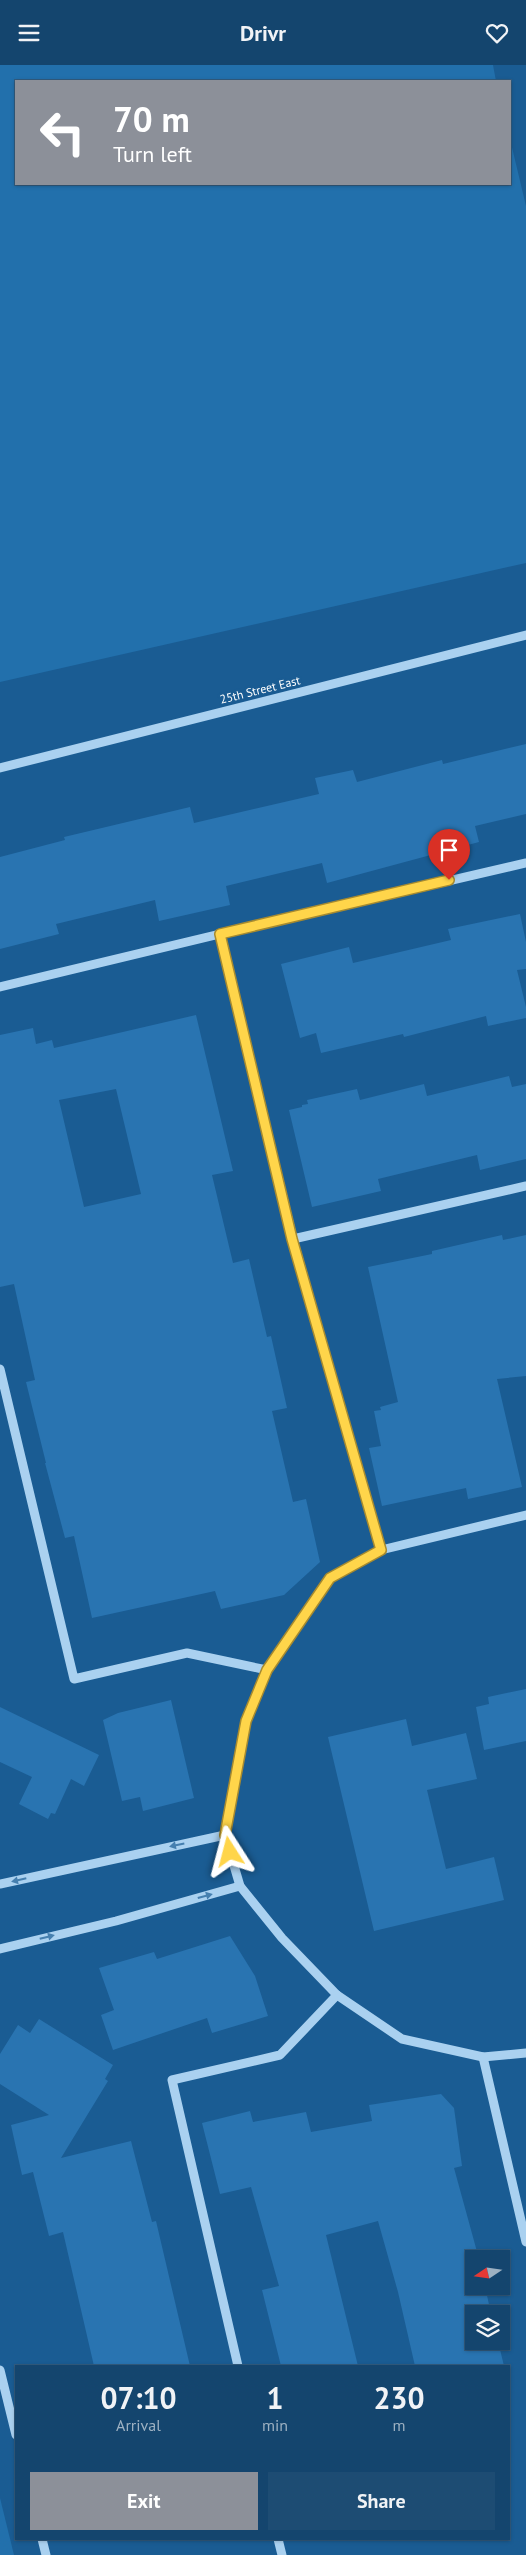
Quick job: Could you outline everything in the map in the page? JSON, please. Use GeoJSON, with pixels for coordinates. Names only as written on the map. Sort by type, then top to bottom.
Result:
{"type":"FeatureCollection","features":[{"type":"Feature","properties":{"kind":"street","name":"25th Street East"},"geometry":{"type":"LineString","coordinates":[[0,768],[526,635]]}},
{"type":"Feature","properties":{"kind":"street"},"geometry":{"type":"LineString","coordinates":[[0,987],[526,863]]}},
{"type":"Feature","properties":{"kind":"street"},"geometry":{"type":"LineString","coordinates":[[220,934],[292,1239],[381,1550]]}},
{"type":"Feature","properties":{"kind":"street"},"geometry":{"type":"LineString","coordinates":[[292,1239],[526,1186]]}},
{"type":"Feature","properties":{"kind":"street"},"geometry":{"type":"LineString","coordinates":[[0,1369],[74,1679],[188,1653],[267,1670]]}},
{"type":"Feature","properties":{"kind":"street"},"geometry":{"type":"LineString","coordinates":[[526,1515],[381,1550],[330,1578],[267,1670],[246,1721],[225,1835],[240,1887],[282,1938],[337,1995],[402,2039],[483,2057],[526,2053]]}},
{"type":"Feature","properties":{"kind":"street"},"geometry":{"type":"LineString","coordinates":[[0,1885],[225,1835]]}},
{"type":"Feature","properties":{"kind":"street"},"geometry":{"type":"LineString","coordinates":[[0,1949],[116,1921],[240,1887]]}},
{"type":"Feature","properties":{"kind":"street"},"geometry":{"type":"LineString","coordinates":[[238,2365],[172,2080],[280,2055],[337,1995]]}},
{"type":"Feature","properties":{"kind":"street"},"geometry":{"type":"LineString","coordinates":[[483,2057],[526,2242]]}},
{"type":"Feature","properties":{"kind":"street"},"geometry":{"type":"LineString","coordinates":[[0,2370],[15,2431]]}},
{"type":"Feature","properties":{"kind":"street"},"geometry":{"type":"LineString","coordinates":[[42,2540],[46,2555]]}},
{"type":"Feature","properties":{"kind":"street"},"geometry":{"type":"LineString","coordinates":[[278,2540],[282,2555]]}},
{"type":"Feature","properties":{"kind":"shaded area"},"geometry":{"type":"Polygon","coordinates":[[[0,65],[493,65],[496,80],[15,80],[15,185],[511,185],[511,143],[526,206],[526,563],[0,682],[0,65]]]}},
{"type":"Feature","properties":{"kind":"shaded area"},"geometry":{"type":"Polygon","coordinates":[[[0,2498],[14,2555],[0,2555],[0,2498]]]}},
{"type":"Feature","properties":{"kind":"building"},"geometry":{"type":"Polygon","coordinates":[[[526,744],[526,814],[475,826],[479,842],[327,883],[322,863],[226,886],[230,905],[159,921],[155,900],[56,924],[59,934],[0,949],[0,857],[65,840],[64,837],[190,807],[194,823],[319,794],[315,778],[353,770],[357,782],[442,760],[443,764],[526,744]]]}},
{"type":"Feature","properties":{"kind":"building"},"geometry":{"type":"Polygon","coordinates":[[[520,914],[526,942],[526,969],[517,970],[526,1007],[526,1018],[488,1026],[486,1016],[404,1037],[403,1034],[321,1053],[316,1033],[300,1038],[281,964],[349,947],[353,963],[451,940],[448,929],[520,914]]]}},
{"type":"Feature","properties":{"kind":"building"},"geometry":{"type":"Polygon","coordinates":[[[196,1015],[233,1171],[212,1175],[233,1263],[249,1259],[267,1337],[271,1336],[287,1408],[272,1411],[293,1502],[306,1499],[320,1562],[284,1595],[221,1609],[215,1591],[92,1618],[74,1536],[65,1538],[26,1382],[35,1380],[14,1284],[0,1287],[0,1035],[33,1028],[36,1044],[52,1040],[54,1048],[196,1015]],[[116,1089],[59,1100],[84,1207],[141,1194],[116,1089]]]}},
{"type":"Feature","properties":{"kind":"building"},"geometry":{"type":"Polygon","coordinates":[[[509,1076],[512,1087],[526,1084],[526,1159],[480,1170],[477,1155],[378,1179],[381,1191],[312,1207],[289,1110],[308,1104],[307,1100],[357,1089],[360,1100],[424,1084],[427,1096],[509,1076]]]}},
{"type":"Feature","properties":{"kind":"building"},"geometry":{"type":"Polygon","coordinates":[[[502,1235],[503,1240],[526,1235],[526,1376],[497,1379],[522,1487],[468,1499],[466,1488],[382,1506],[369,1448],[381,1446],[374,1411],[381,1410],[380,1407],[398,1402],[368,1267],[432,1254],[432,1251],[502,1235]]]}},
{"type":"Feature","properties":{"kind":"building"},"geometry":{"type":"Polygon","coordinates":[[[526,1689],[526,1741],[484,1750],[476,1707],[489,1704],[488,1697],[526,1689]]]}},
{"type":"Feature","properties":{"kind":"building"},"geometry":{"type":"Polygon","coordinates":[[[171,1700],[194,1798],[143,1811],[140,1797],[122,1801],[103,1720],[118,1713],[171,1700]]]}},
{"type":"Feature","properties":{"kind":"building"},"geometry":{"type":"Polygon","coordinates":[[[0,1707],[99,1755],[84,1786],[71,1779],[55,1814],[51,1813],[48,1819],[19,1804],[32,1777],[0,1762],[0,1707]]]}},
{"type":"Feature","properties":{"kind":"building"},"geometry":{"type":"Polygon","coordinates":[[[406,1719],[412,1746],[466,1733],[477,1779],[427,1790],[446,1869],[494,1857],[504,1900],[374,1931],[328,1737],[406,1719]]]}},
{"type":"Feature","properties":{"kind":"building"},"geometry":{"type":"Polygon","coordinates":[[[230,1936],[255,1976],[268,2016],[212,2033],[207,2018],[113,2050],[101,2015],[114,2010],[99,1968],[154,1952],[157,1959],[230,1936]]]}},
{"type":"Feature","properties":{"kind":"building"},"geometry":{"type":"Polygon","coordinates":[[[39,2019],[113,2065],[105,2079],[108,2081],[61,2158],[131,2141],[152,2222],[156,2221],[190,2365],[94,2365],[63,2232],[49,2236],[33,2172],[22,2175],[11,2125],[49,2115],[0,2084],[0,2054],[18,2025],[30,2033],[39,2019]]]}},
{"type":"Feature","properties":{"kind":"building"},"geometry":{"type":"Polygon","coordinates":[[[441,2094],[454,2108],[462,2166],[454,2168],[477,2250],[465,2250],[465,2295],[487,2295],[489,2305],[465,2305],[465,2350],[500,2350],[504,2365],[415,2365],[398,2292],[378,2221],[326,2235],[358,2365],[281,2365],[262,2290],[279,2286],[251,2187],[220,2194],[202,2123],[250,2111],[253,2122],[306,2112],[311,2132],[372,2121],[369,2105],[441,2094]]]}},
{"type":"Feature","properties":{"kind":"route"},"geometry":{"type":"LineString","coordinates":[[230,1852],[225,1835],[246,1721],[267,1670],[330,1578],[381,1550],[292,1239],[220,934],[449,880]]}}]}
